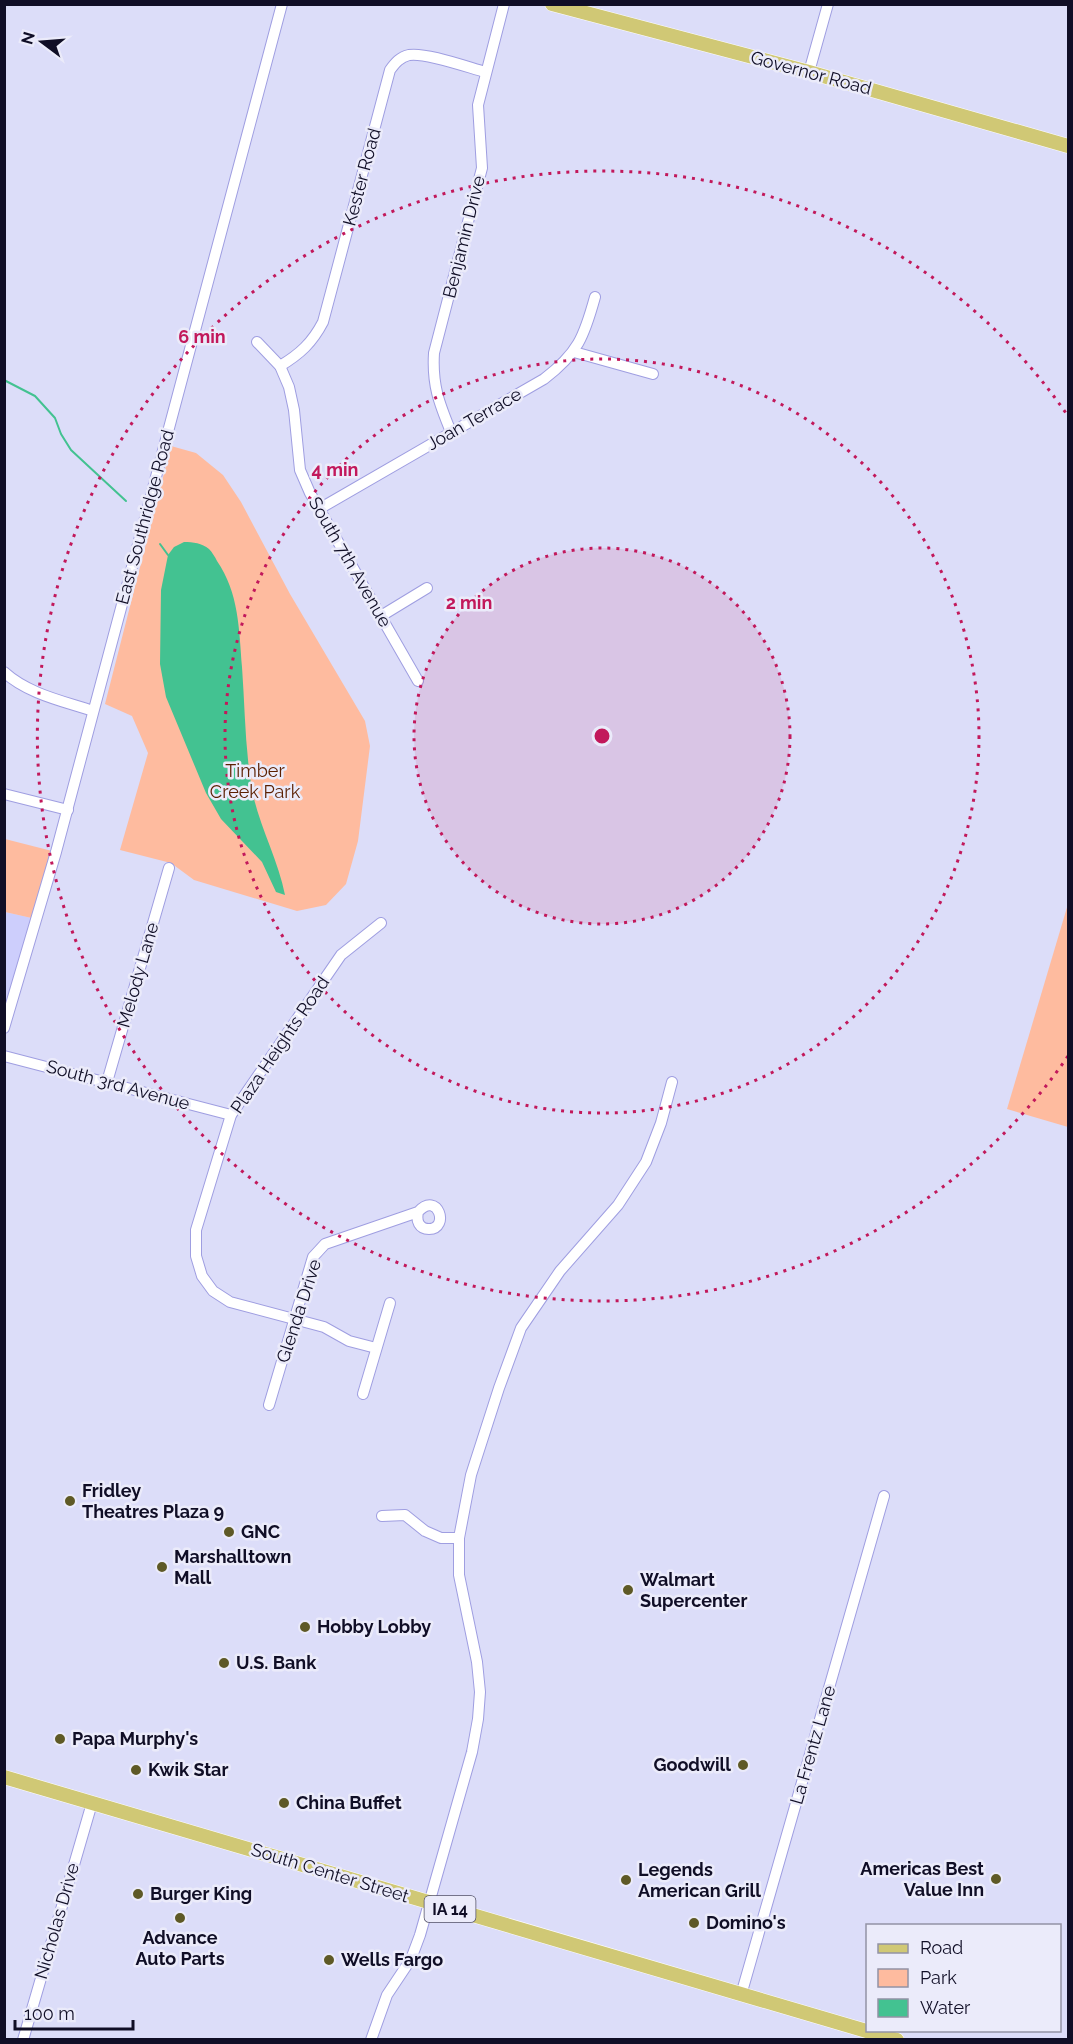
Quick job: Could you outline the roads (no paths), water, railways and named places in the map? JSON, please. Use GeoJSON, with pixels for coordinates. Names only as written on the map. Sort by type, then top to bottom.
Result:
{"type":"FeatureCollection","features":[{"type":"Feature","properties":{"kind":"main road","name":"Governor Road"},"geometry":{"type":"LineString","coordinates":[[552,4],[809,72],[1068,146]]}},
{"type":"Feature","properties":{"kind":"main road","name":"South Center Street"},"geometry":{"type":"LineString","coordinates":[[4,1777],[866,2031]]}},
{"type":"Feature","properties":{"kind":"main road","name":"South Center Street"},"geometry":{"type":"LineString","coordinates":[[869,2032],[897,2040]]}},
{"type":"Feature","properties":{"kind":"street","name":"East Southridge Road"},"geometry":{"type":"LineString","coordinates":[[4,1028],[68,810],[282,4]]}},
{"type":"Feature","properties":{"kind":"street","name":"Benjamin Drive"},"geometry":{"type":"LineString","coordinates":[[451,432],[437,400],[433,374],[434,353],[482,168],[478,105],[504,4]]}},
{"type":"Feature","properties":{"kind":"street"},"geometry":{"type":"LineString","coordinates":[[809,72],[828,4]]}},
{"type":"Feature","properties":{"kind":"street","name":"Kester Road"},"geometry":{"type":"LineString","coordinates":[[280,366],[301,353],[314,339],[323,322],[390,70],[398,60],[408,55],[420,55],[485,72]]}},
{"type":"Feature","properties":{"kind":"street","name":"Joan Terrace"},"geometry":{"type":"LineString","coordinates":[[319,509],[544,379],[564,364],[574,352],[587,325],[595,297]]}},
{"type":"Feature","properties":{"kind":"street","name":"South 7th Avenue"},"geometry":{"type":"LineString","coordinates":[[257,342],[280,366],[289,387],[294,410],[300,470],[319,509],[418,681]]}},
{"type":"Feature","properties":{"kind":"street"},"geometry":{"type":"LineString","coordinates":[[574,352],[653,374]]}},
{"type":"Feature","properties":{"kind":"street"},"geometry":{"type":"LineString","coordinates":[[381,616],[427,588]]}},
{"type":"Feature","properties":{"kind":"street"},"geometry":{"type":"LineString","coordinates":[[4,672],[16,682],[30,689],[93,711]]}},
{"type":"Feature","properties":{"kind":"street"},"geometry":{"type":"LineString","coordinates":[[4,794],[68,810]]}},
{"type":"Feature","properties":{"kind":"street","name":"Melody Lane"},"geometry":{"type":"LineString","coordinates":[[107,1082],[169,868]]}},
{"type":"Feature","properties":{"kind":"street","name":"Plaza Heights Road"},"geometry":{"type":"LineString","coordinates":[[294,1319],[230,1302],[213,1291],[202,1276],[196,1256],[196,1230],[231,1115],[341,955],[381,923]]}},
{"type":"Feature","properties":{"kind":"street","name":"South 3rd Avenue"},"geometry":{"type":"LineString","coordinates":[[4,1056],[231,1115]]}},
{"type":"Feature","properties":{"kind":"street"},"geometry":{"type":"LineString","coordinates":[[371,2040],[387,1995],[411,1959],[430,1903],[472,1752],[480,1692],[477,1662],[459,1575],[459,1538],[471,1475],[498,1388],[521,1328],[560,1271],[618,1205],[646,1162],[661,1123],[672,1082]]}},
{"type":"Feature","properties":{"kind":"street","name":"Glenda Drive"},"geometry":{"type":"LineString","coordinates":[[269,1406],[313,1257],[325,1244],[418,1212]]}},
{"type":"Feature","properties":{"kind":"street"},"geometry":{"type":"LineString","coordinates":[[363,1394],[390,1303]]}},
{"type":"Feature","properties":{"kind":"street"},"geometry":{"type":"LineString","coordinates":[[294,1319],[324,1327],[349,1341],[376,1348]]}},
{"type":"Feature","properties":{"kind":"street","name":"La Frentz Lane"},"geometry":{"type":"LineString","coordinates":[[741,1995],[884,1496]]}},
{"type":"Feature","properties":{"kind":"street"},"geometry":{"type":"LineString","coordinates":[[382,1516],[405,1515],[425,1531],[441,1538],[459,1538]]}},
{"type":"Feature","properties":{"kind":"street","name":"Nicholas Drive"},"geometry":{"type":"LineString","coordinates":[[23,2040],[92,1803]]}},
{"type":"Feature","properties":{"kind":"water"},"geometry":{"type":"Polygon","coordinates":[[[184,542],[200,544],[210,550],[224,573],[234,599],[240,639],[252,790],[285,895],[276,892],[262,862],[221,819],[206,793],[166,697],[160,664],[161,590],[168,555],[174,547],[184,542]]]}},
{"type":"Feature","properties":{"kind":"waterway"},"geometry":{"type":"LineString","coordinates":[[4,380],[35,396],[55,418],[71,450],[126,501]]}},
{"type":"Feature","properties":{"kind":"waterway"},"geometry":{"type":"LineString","coordinates":[[160,544],[168,555]]}},
{"type":"Feature","properties":{"kind":"place","name":"Fridley Theatres Plaza 9"},"geometry":{"type":"Point","coordinates":[70,1501]}},
{"type":"Feature","properties":{"kind":"place","name":"GNC"},"geometry":{"type":"Point","coordinates":[229,1532]}},
{"type":"Feature","properties":{"kind":"place","name":"Marshalltown Mall"},"geometry":{"type":"Point","coordinates":[162,1567]}},
{"type":"Feature","properties":{"kind":"place","name":"Walmart Supercenter"},"geometry":{"type":"Point","coordinates":[628,1590]}},
{"type":"Feature","properties":{"kind":"place","name":"Hobby Lobby"},"geometry":{"type":"Point","coordinates":[305,1627]}},
{"type":"Feature","properties":{"kind":"place","name":"U.S. Bank"},"geometry":{"type":"Point","coordinates":[224,1663]}},
{"type":"Feature","properties":{"kind":"place","name":"Papa Murphy's"},"geometry":{"type":"Point","coordinates":[60,1739]}},
{"type":"Feature","properties":{"kind":"place","name":"Goodwill"},"geometry":{"type":"Point","coordinates":[743,1765]}},
{"type":"Feature","properties":{"kind":"place","name":"Kwik Star"},"geometry":{"type":"Point","coordinates":[136,1770]}},
{"type":"Feature","properties":{"kind":"place","name":"China Buffet"},"geometry":{"type":"Point","coordinates":[284,1803]}},
{"type":"Feature","properties":{"kind":"place","name":"Americas Best Value Inn"},"geometry":{"type":"Point","coordinates":[996,1879]}},
{"type":"Feature","properties":{"kind":"place","name":"Legends American Grill"},"geometry":{"type":"Point","coordinates":[626,1880]}},
{"type":"Feature","properties":{"kind":"place","name":"Burger King"},"geometry":{"type":"Point","coordinates":[138,1894]}},
{"type":"Feature","properties":{"kind":"place","name":"Advance Auto Parts"},"geometry":{"type":"Point","coordinates":[180,1918]}},
{"type":"Feature","properties":{"kind":"place","name":"Domino's"},"geometry":{"type":"Point","coordinates":[694,1923]}},
{"type":"Feature","properties":{"kind":"place","name":"Wells Fargo"},"geometry":{"type":"Point","coordinates":[329,1960]}},
{"type":"Feature","properties":{"kind":"park label","name":"Timber Creek Park"},"geometry":{"type":"Point","coordinates":[255,781]}}]}
